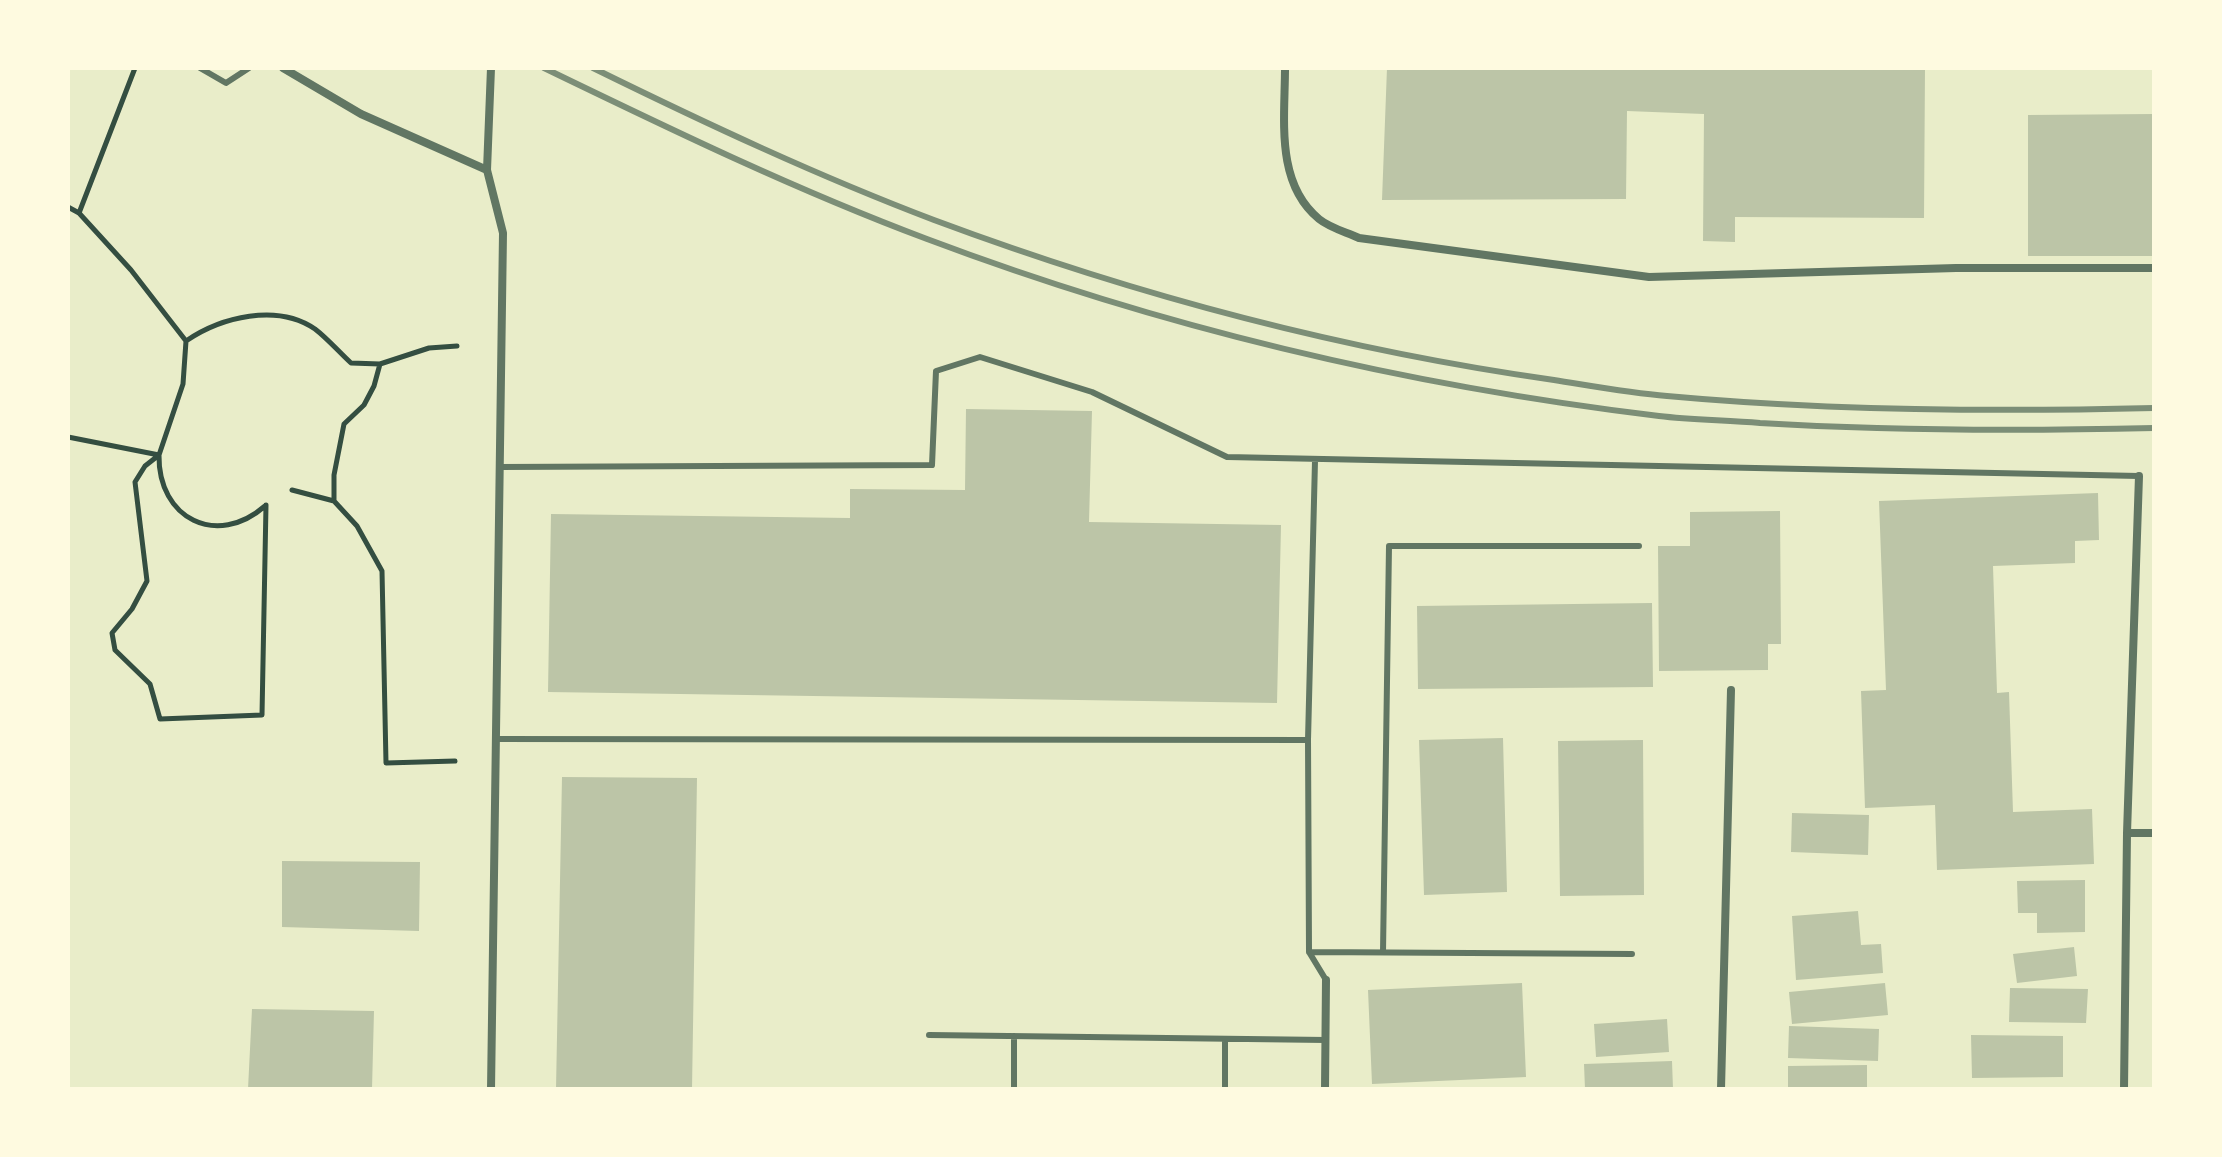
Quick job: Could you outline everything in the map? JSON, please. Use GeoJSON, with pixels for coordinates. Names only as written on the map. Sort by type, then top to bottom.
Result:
{"type":"FeatureCollection","features":[{"type":"Feature","properties":{"kind":"street"},"geometry":{"type":"LineString","coordinates":[[283,68],[361,114],[487,170]]}},
{"type":"Feature","properties":{"kind":"street"},"geometry":{"type":"LineString","coordinates":[[491,68],[487,170],[503,233],[491,1089]]}},
{"type":"Feature","properties":{"kind":"street"},"geometry":{"type":"LineString","coordinates":[[1285,68],[1286,161],[1303,202],[1321,221],[1359,238],[1649,277],[1956,268],[2154,268]]}},
{"type":"Feature","properties":{"kind":"street"},"geometry":{"type":"LineString","coordinates":[[2124,1089],[2127,833],[2139,476]]}},
{"type":"Feature","properties":{"kind":"street"},"geometry":{"type":"LineString","coordinates":[[1721,1089],[1731,690]]}},
{"type":"Feature","properties":{"kind":"street"},"geometry":{"type":"LineString","coordinates":[[2127,833],[2154,833]]}},
{"type":"Feature","properties":{"kind":"street"},"geometry":{"type":"LineString","coordinates":[[1325,1089],[1326,980]]}},
{"type":"Feature","properties":{"kind":"lane"},"geometry":{"type":"LineString","coordinates":[[200,68],[226,83],[249,68]]}},
{"type":"Feature","properties":{"kind":"lane"},"geometry":{"type":"LineString","coordinates":[[500,467],[932,465],[936,371],[980,357],[1092,392],[1227,457],[2139,476]]}},
{"type":"Feature","properties":{"kind":"lane"},"geometry":{"type":"LineString","coordinates":[[1315,461],[1308,740],[1309,952],[1326,980]]}},
{"type":"Feature","properties":{"kind":"lane"},"geometry":{"type":"LineString","coordinates":[[1383,952],[1389,546],[1639,546]]}},
{"type":"Feature","properties":{"kind":"lane"},"geometry":{"type":"LineString","coordinates":[[496,739],[1308,740]]}},
{"type":"Feature","properties":{"kind":"lane"},"geometry":{"type":"LineString","coordinates":[[1309,952],[1632,954]]}},
{"type":"Feature","properties":{"kind":"lane"},"geometry":{"type":"LineString","coordinates":[[929,1035],[1326,1040]]}},
{"type":"Feature","properties":{"kind":"lane"},"geometry":{"type":"LineString","coordinates":[[1014,1036],[1014,1089]]}},
{"type":"Feature","properties":{"kind":"lane"},"geometry":{"type":"LineString","coordinates":[[1225,1039],[1225,1089]]}},
{"type":"Feature","properties":{"kind":"path"},"geometry":{"type":"LineString","coordinates":[[79,213],[135,68]]}},
{"type":"Feature","properties":{"kind":"path"},"geometry":{"type":"LineString","coordinates":[[68,207],[79,213],[131,270],[186,341],[183,384],[159,455],[162,486],[169,500],[192,520],[223,526],[239,523],[266,505],[262,715],[160,719],[150,684],[115,650],[111,640],[115,626],[132,609],[147,581],[135,482],[145,466],[159,455]]}},
{"type":"Feature","properties":{"kind":"path"},"geometry":{"type":"LineString","coordinates":[[186,341],[215,324],[238,318],[290,317],[314,329],[351,363],[380,364],[429,348],[457,346]]}},
{"type":"Feature","properties":{"kind":"path"},"geometry":{"type":"LineString","coordinates":[[334,501],[337,448],[344,424],[364,405],[374,386],[380,364]]}},
{"type":"Feature","properties":{"kind":"path"},"geometry":{"type":"LineString","coordinates":[[68,437],[159,455]]}},
{"type":"Feature","properties":{"kind":"path"},"geometry":{"type":"LineString","coordinates":[[292,490],[334,501],[357,526],[382,571],[386,763],[455,761]]}},
{"type":"Feature","properties":{"kind":"building"},"geometry":{"type":"Polygon","coordinates":[[[1387,68],[1925,68],[1924,218],[1735,217],[1735,242],[1703,241],[1704,114],[1627,111],[1626,199],[1382,200],[1387,68]]]}},
{"type":"Feature","properties":{"kind":"building"},"geometry":{"type":"Polygon","coordinates":[[[2154,114],[2154,256],[2028,256],[2028,115],[2154,114]]]}},
{"type":"Feature","properties":{"kind":"building"},"geometry":{"type":"Polygon","coordinates":[[[966,409],[1092,411],[1089,522],[1281,525],[1277,703],[548,692],[551,514],[850,518],[850,489],[965,490],[966,409]]]}},
{"type":"Feature","properties":{"kind":"building"},"geometry":{"type":"Polygon","coordinates":[[[2098,493],[2099,540],[2075,541],[2075,563],[1993,566],[1997,693],[2009,692],[2013,812],[2092,809],[2094,864],[1937,870],[1935,805],[1865,808],[1861,691],[1886,690],[1879,501],[2098,493]]]}},
{"type":"Feature","properties":{"kind":"building"},"geometry":{"type":"Polygon","coordinates":[[[1780,511],[1781,644],[1768,644],[1768,670],[1659,671],[1658,546],[1690,546],[1690,512],[1780,511]]]}},
{"type":"Feature","properties":{"kind":"building"},"geometry":{"type":"Polygon","coordinates":[[[1652,603],[1653,687],[1418,689],[1417,606],[1652,603]]]}},
{"type":"Feature","properties":{"kind":"building"},"geometry":{"type":"Polygon","coordinates":[[[1503,738],[1507,892],[1424,895],[1419,740],[1503,738]]]}},
{"type":"Feature","properties":{"kind":"building"},"geometry":{"type":"Polygon","coordinates":[[[1643,740],[1644,895],[1560,896],[1558,741],[1643,740]]]}},
{"type":"Feature","properties":{"kind":"building"},"geometry":{"type":"Polygon","coordinates":[[[562,777],[697,778],[692,1089],[556,1089],[562,777]]]}},
{"type":"Feature","properties":{"kind":"building"},"geometry":{"type":"Polygon","coordinates":[[[1792,813],[1869,815],[1868,855],[1791,852],[1792,813]]]}},
{"type":"Feature","properties":{"kind":"building"},"geometry":{"type":"Polygon","coordinates":[[[282,861],[420,862],[419,931],[282,927],[282,861]]]}},
{"type":"Feature","properties":{"kind":"building"},"geometry":{"type":"Polygon","coordinates":[[[2085,880],[2085,932],[2037,933],[2037,913],[2018,913],[2017,881],[2085,880]]]}},
{"type":"Feature","properties":{"kind":"building"},"geometry":{"type":"Polygon","coordinates":[[[1858,911],[1861,945],[1881,944],[1883,973],[1796,980],[1792,916],[1858,911]]]}},
{"type":"Feature","properties":{"kind":"building"},"geometry":{"type":"Polygon","coordinates":[[[2074,947],[2077,976],[2017,983],[2013,954],[2074,947]]]}},
{"type":"Feature","properties":{"kind":"building"},"geometry":{"type":"Polygon","coordinates":[[[1522,983],[1526,1077],[1372,1084],[1368,990],[1522,983]]]}},
{"type":"Feature","properties":{"kind":"building"},"geometry":{"type":"Polygon","coordinates":[[[1885,983],[1888,1015],[1792,1024],[1789,992],[1885,983]]]}},
{"type":"Feature","properties":{"kind":"building"},"geometry":{"type":"Polygon","coordinates":[[[2010,988],[2088,989],[2086,1023],[2009,1022],[2010,988]]]}},
{"type":"Feature","properties":{"kind":"building"},"geometry":{"type":"Polygon","coordinates":[[[252,1009],[374,1011],[372,1089],[248,1089],[252,1009]]]}},
{"type":"Feature","properties":{"kind":"building"},"geometry":{"type":"Polygon","coordinates":[[[1667,1019],[1669,1052],[1596,1057],[1594,1024],[1667,1019]]]}},
{"type":"Feature","properties":{"kind":"building"},"geometry":{"type":"Polygon","coordinates":[[[1789,1026],[1879,1029],[1878,1061],[1788,1058],[1789,1026]]]}},
{"type":"Feature","properties":{"kind":"building"},"geometry":{"type":"Polygon","coordinates":[[[1971,1035],[2063,1036],[2063,1077],[1972,1078],[1971,1035]]]}},
{"type":"Feature","properties":{"kind":"building"},"geometry":{"type":"Polygon","coordinates":[[[1672,1061],[1673,1089],[1585,1089],[1584,1064],[1672,1061]]]}},
{"type":"Feature","properties":{"kind":"building"},"geometry":{"type":"Polygon","coordinates":[[[1867,1065],[1867,1089],[1788,1089],[1788,1066],[1867,1065]]]}},
{"type":"Feature","properties":{"kind":"railway"},"geometry":{"type":"LineString","coordinates":[[544,68],[781,179],[927,239],[1106,300],[1288,350],[1472,388],[1659,416],[1907,429],[2154,428]]}},
{"type":"Feature","properties":{"kind":"railway"},"geometry":{"type":"LineString","coordinates":[[593,68],[848,185],[1010,247],[1163,296],[1396,353],[1610,389],[1728,401],[1910,409],[2154,408]]}}]}
